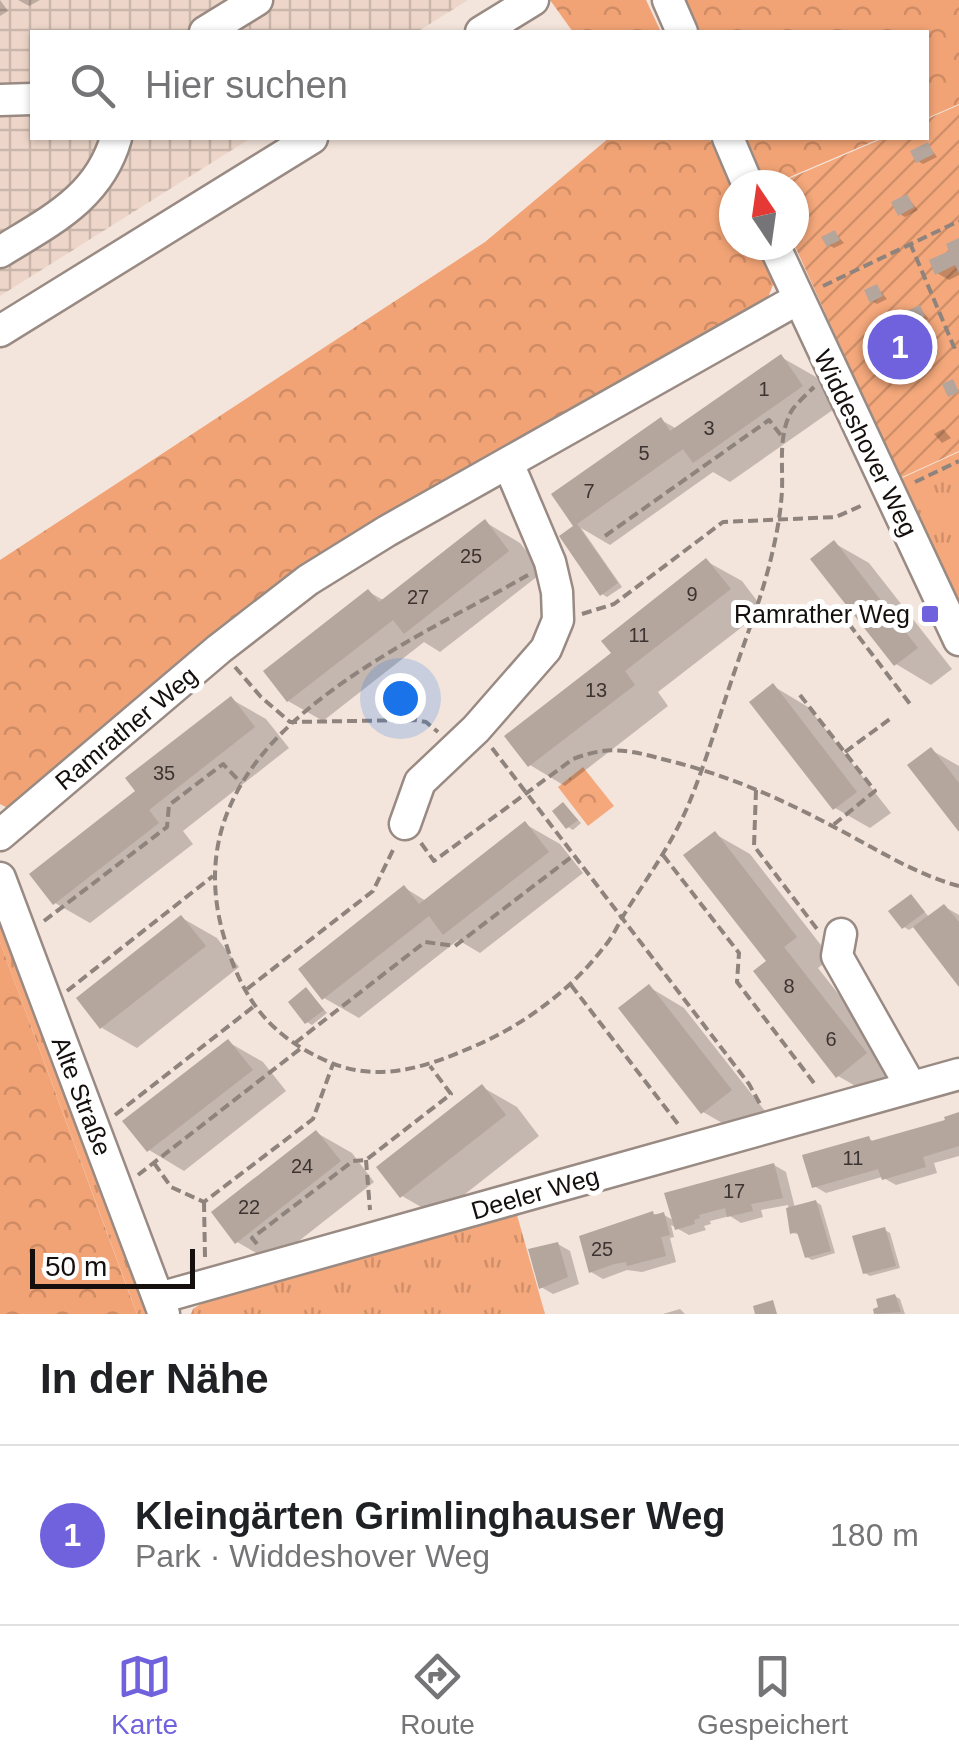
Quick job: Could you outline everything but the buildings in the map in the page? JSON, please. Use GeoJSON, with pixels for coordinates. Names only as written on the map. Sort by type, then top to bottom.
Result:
{"type":"FeatureCollection","features":[{"type":"Feature","properties":{"kind":"street"},"geometry":{"type":"LineString","coordinates":[[209,30],[257,0]]}},
{"type":"Feature","properties":{"kind":"street"},"geometry":{"type":"LineString","coordinates":[[484,30],[533,0]]}},
{"type":"Feature","properties":{"kind":"street"},"geometry":{"type":"LineString","coordinates":[[668,0],[681,30]]}},
{"type":"Feature","properties":{"kind":"street"},"geometry":{"type":"LineString","coordinates":[[0,100],[30,99]]}},
{"type":"Feature","properties":{"kind":"street"},"geometry":{"type":"LineString","coordinates":[[0,252],[61,214],[92,187],[110,158],[115,140]]}},
{"type":"Feature","properties":{"kind":"street"},"geometry":{"type":"LineString","coordinates":[[0,332],[309,140]]}},
{"type":"Feature","properties":{"kind":"street"},"geometry":{"type":"LineString","coordinates":[[729,140],[742,170]]}},
{"type":"Feature","properties":{"kind":"street","name":"Widdeshover Weg"},"geometry":{"type":"LineString","coordinates":[[781,260],[959,640]]}},
{"type":"Feature","properties":{"kind":"street","name":"Ramrather Weg"},"geometry":{"type":"LineString","coordinates":[[0,835],[219,649],[308,580],[798,299]]}},
{"type":"Feature","properties":{"kind":"street"},"geometry":{"type":"LineString","coordinates":[[405,824],[420,782],[476,729],[546,649],[558,620],[550,562],[508,463]]}},
{"type":"Feature","properties":{"kind":"street","name":"Alte Straße"},"geometry":{"type":"LineString","coordinates":[[0,878],[161,1306]]}},
{"type":"Feature","properties":{"kind":"street"},"geometry":{"type":"LineString","coordinates":[[839,945],[911,1087]]}},
{"type":"Feature","properties":{"kind":"street","name":"Deeler Weg"},"geometry":{"type":"LineString","coordinates":[[161,1306],[206,1285],[959,1074]]}},
{"type":"Feature","properties":{"kind":"path"},"geometry":{"type":"LineString","coordinates":[[798,299],[959,222]]}},
{"type":"Feature","properties":{"kind":"path"},"geometry":{"type":"LineString","coordinates":[[910,243],[954,347],[959,344]]}},
{"type":"Feature","properties":{"kind":"path"},"geometry":{"type":"LineString","coordinates":[[550,562],[358,673],[290,722],[265,748],[241,783],[224,821],[212,876],[222,930],[233,968],[254,1007],[276,1031],[300,1048],[334,1064],[399,1073],[430,1066],[498,1036],[571,985],[607,944],[663,855],[702,769],[772,556],[779,520],[783,438],[794,408],[814,387],[834,377]]}},
{"type":"Feature","properties":{"kind":"path"},"geometry":{"type":"LineString","coordinates":[[605,536],[769,420],[783,438]]}},
{"type":"Feature","properties":{"kind":"path"},"geometry":{"type":"LineString","coordinates":[[558,620],[614,604],[723,522],[836,517],[959,462]]}},
{"type":"Feature","properties":{"kind":"path"},"geometry":{"type":"LineString","coordinates":[[848,624],[910,704]]}},
{"type":"Feature","properties":{"kind":"path"},"geometry":{"type":"LineString","coordinates":[[219,649],[290,722],[416,720],[436,728],[451,751]]}},
{"type":"Feature","properties":{"kind":"path"},"geometry":{"type":"LineString","coordinates":[[800,696],[875,791],[832,826]]}},
{"type":"Feature","properties":{"kind":"path"},"geometry":{"type":"LineString","coordinates":[[845,752],[890,719]]}},
{"type":"Feature","properties":{"kind":"path"},"geometry":{"type":"LineString","coordinates":[[476,729],[749,1084],[768,1128]]}},
{"type":"Feature","properties":{"kind":"path"},"geometry":{"type":"LineString","coordinates":[[245,991],[373,891],[405,824],[434,860],[573,759],[599,750],[623,749],[702,769],[832,826],[911,869],[959,886]]}},
{"type":"Feature","properties":{"kind":"path"},"geometry":{"type":"LineString","coordinates":[[22,938],[166,827],[170,804],[224,764],[241,783]]}},
{"type":"Feature","properties":{"kind":"path"},"geometry":{"type":"LineString","coordinates":[[756,790],[754,846],[839,945]]}},
{"type":"Feature","properties":{"kind":"path"},"geometry":{"type":"LineString","coordinates":[[294,1042],[426,942],[455,946],[574,854]]}},
{"type":"Feature","properties":{"kind":"path"},"geometry":{"type":"LineString","coordinates":[[663,855],[740,953],[737,982],[834,1109]]}},
{"type":"Feature","properties":{"kind":"path"},"geometry":{"type":"LineString","coordinates":[[48,1006],[212,876]]}},
{"type":"Feature","properties":{"kind":"path"},"geometry":{"type":"LineString","coordinates":[[571,985],[697,1148]]}},
{"type":"Feature","properties":{"kind":"path"},"geometry":{"type":"LineString","coordinates":[[96,1130],[254,1007]]}},
{"type":"Feature","properties":{"kind":"path"},"geometry":{"type":"LineString","coordinates":[[118,1190],[300,1048]]}},
{"type":"Feature","properties":{"kind":"path"},"geometry":{"type":"LineString","coordinates":[[204,1202],[313,1119],[334,1064]]}},
{"type":"Feature","properties":{"kind":"path"},"geometry":{"type":"LineString","coordinates":[[275,1266],[252,1238],[353,1160],[366,1160],[451,1094],[430,1066]]}},
{"type":"Feature","properties":{"kind":"path"},"geometry":{"type":"LineString","coordinates":[[366,1160],[372,1238]]}},
{"type":"Feature","properties":{"kind":"path"},"geometry":{"type":"LineString","coordinates":[[154,1162],[171,1187],[204,1202]]}},
{"type":"Feature","properties":{"kind":"path"},"geometry":{"type":"LineString","coordinates":[[204,1202],[206,1285]]}},
{"type":"Feature","properties":{"kind":"shaded area"},"geometry":{"type":"Polygon","coordinates":[[[0,0],[468,0],[420,30],[30,30],[30,140],[248,140],[0,296],[0,0]]]}},
{"type":"Feature","properties":{"kind":"green space"},"geometry":{"type":"Polygon","coordinates":[[[550,0],[646,0],[660,30],[572,30],[550,0]]]}},
{"type":"Feature","properties":{"kind":"green space"},"geometry":{"type":"Polygon","coordinates":[[[679,0],[959,0],[959,104],[929,117],[929,30],[694,30],[679,0]]]}},
{"type":"Feature","properties":{"kind":"green space"},"geometry":{"type":"Polygon","coordinates":[[[959,105],[959,451],[900,478],[801,260],[809,260],[809,170],[879,140],[929,140],[929,118],[959,105]]]}},
{"type":"Feature","properties":{"kind":"green space"},"geometry":{"type":"Polygon","coordinates":[[[607,140],[710,140],[724,170],[719,170],[719,260],[765,260],[775,280],[765,305],[355,541],[15,812],[0,804],[0,560],[485,242],[607,140]]]}},
{"type":"Feature","properties":{"kind":"green space"},"geometry":{"type":"Polygon","coordinates":[[[746,140],[876,140],[806,170],[760,170],[746,140]]]}},
{"type":"Feature","properties":{"kind":"green space"},"geometry":{"type":"Polygon","coordinates":[[[959,452],[959,608],[900,479],[959,452]]]}},
{"type":"Feature","properties":{"kind":"green space"},"geometry":{"type":"Polygon","coordinates":[[[583,767],[614,806],[588,826],[558,787],[583,767]]]}},
{"type":"Feature","properties":{"kind":"green space"},"geometry":{"type":"Polygon","coordinates":[[[0,910],[153,1314],[137,1314],[0,942],[0,910]]]}},
{"type":"Feature","properties":{"kind":"green space"},"geometry":{"type":"Polygon","coordinates":[[[0,942],[129,1293],[137,1314],[0,1314],[0,942]]]}},
{"type":"Feature","properties":{"kind":"green space"},"geometry":{"type":"Polygon","coordinates":[[[517,1215],[545,1314],[191,1314],[204,1302],[517,1215]]]}},
{"type":"Feature","properties":{"kind":"place","name":"Kleingärten Grimlinghauser Weg"},"geometry":{"type":"Point","coordinates":[900,347]}},
{"type":"Feature","properties":{"kind":"place","name":"Ramrather Weg"},"geometry":{"type":"Point","coordinates":[930,614]}}]}
